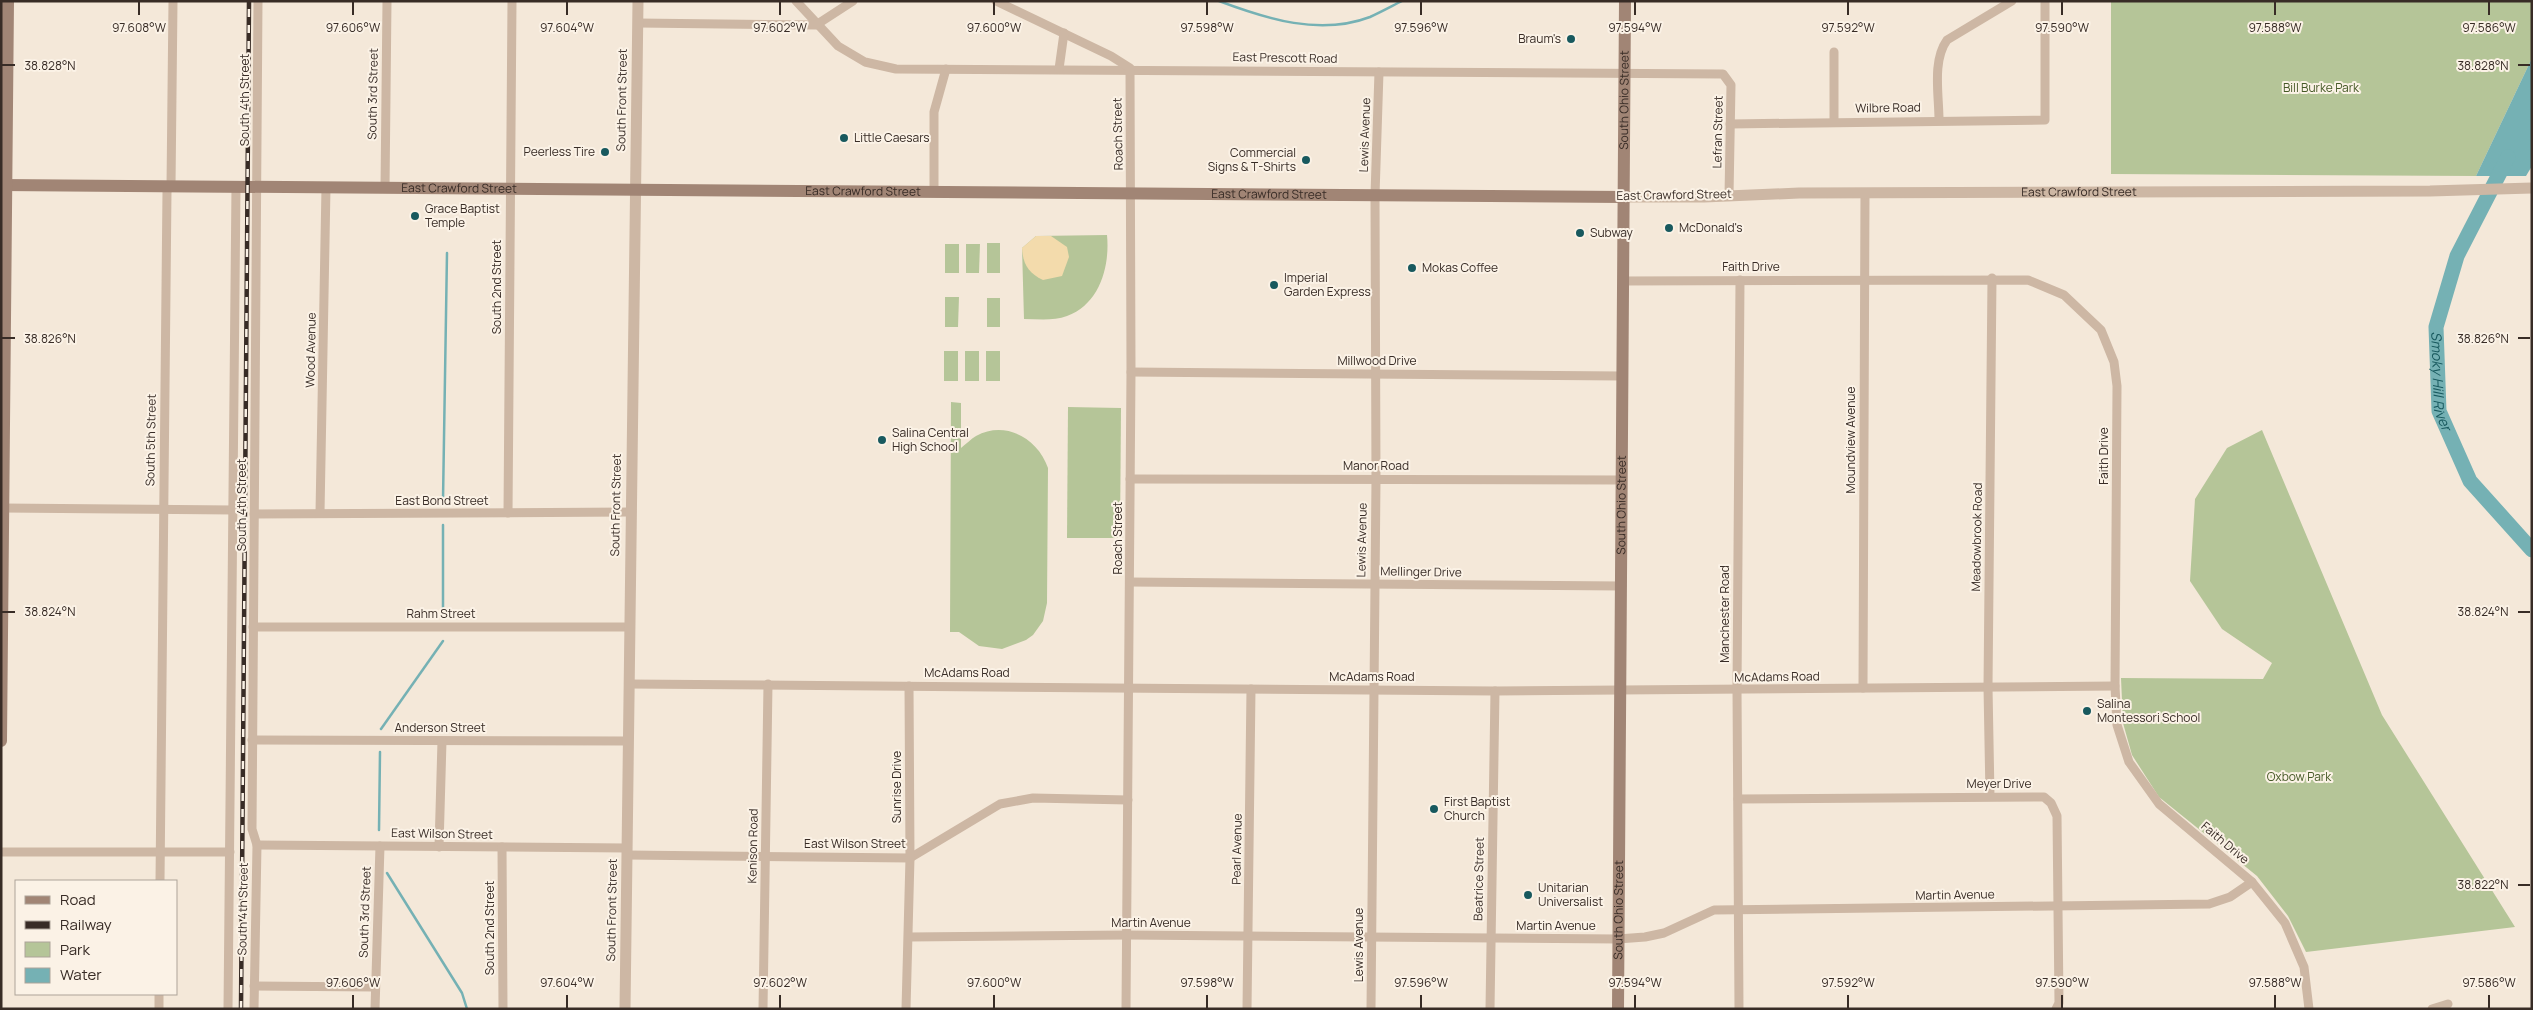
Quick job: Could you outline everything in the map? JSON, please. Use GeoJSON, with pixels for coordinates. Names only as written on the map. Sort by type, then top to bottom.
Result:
{"type":"FeatureCollection","features":[{"type":"Feature","properties":{"kind":"main road"},"geometry":{"type":"LineString","coordinates":[[1,741],[4,185],[8,1]]}},
{"type":"Feature","properties":{"kind":"main road","name":"South Ohio Street"},"geometry":{"type":"LineString","coordinates":[[1618,1009],[1625,1]]}},
{"type":"Feature","properties":{"kind":"main road","name":"East Crawford Street"},"geometry":{"type":"LineString","coordinates":[[4,185],[1623,197]]}},
{"type":"Feature","properties":{"kind":"street","name":"South 5th Street"},"geometry":{"type":"LineString","coordinates":[[160,880],[167,191],[172,186],[173,1]]}},
{"type":"Feature","properties":{"kind":"street","name":"South 4th Street"},"geometry":{"type":"LineString","coordinates":[[254,1009],[257,845],[252,829],[252,740],[258,1]]}},
{"type":"Feature","properties":{"kind":"street","name":"South 3rd Street"},"geometry":{"type":"LineString","coordinates":[[384,188],[387,1]]}},
{"type":"Feature","properties":{"kind":"street","name":"South 2nd Street"},"geometry":{"type":"LineString","coordinates":[[508,513],[512,1]]}},
{"type":"Feature","properties":{"kind":"street","name":"South Front Street"},"geometry":{"type":"LineString","coordinates":[[625,1009],[634,189],[638,1]]}},
{"type":"Feature","properties":{"kind":"street","name":"East Prescott Road"},"geometry":{"type":"LineString","coordinates":[[796,1],[816,25],[838,46],[865,62],[896,69],[1130,68],[1723,74]]}},
{"type":"Feature","properties":{"kind":"street"},"geometry":{"type":"LineString","coordinates":[[638,23],[816,25],[854,1]]}},
{"type":"Feature","properties":{"kind":"street"},"geometry":{"type":"LineString","coordinates":[[996,1],[1111,56],[1130,68]]}},
{"type":"Feature","properties":{"kind":"street"},"geometry":{"type":"LineString","coordinates":[[1939,120],[1938,60],[1941,48],[1946,40],[2012,1]]}},
{"type":"Feature","properties":{"kind":"street","name":"Wilbre Road"},"geometry":{"type":"LineString","coordinates":[[1730,124],[2045,120],[2044,1]]}},
{"type":"Feature","properties":{"kind":"street"},"geometry":{"type":"LineString","coordinates":[[1059,69],[1064,33]]}},
{"type":"Feature","properties":{"kind":"street"},"geometry":{"type":"LineString","coordinates":[[1834,52],[1834,122]]}},
{"type":"Feature","properties":{"kind":"street","name":"Roach Street"},"geometry":{"type":"LineString","coordinates":[[1126,1009],[1130,686],[1132,193],[1130,68]]}},
{"type":"Feature","properties":{"kind":"street"},"geometry":{"type":"LineString","coordinates":[[934,192],[934,112],[946,69]]}},
{"type":"Feature","properties":{"kind":"street","name":"Lewis Avenue"},"geometry":{"type":"LineString","coordinates":[[1371,1009],[1376,479],[1375,195],[1379,72]]}},
{"type":"Feature","properties":{"kind":"street","name":"Lefran Street"},"geometry":{"type":"LineString","coordinates":[[1723,74],[1731,86],[1729,194]]}},
{"type":"Feature","properties":{"kind":"street","name":"South 4th Street"},"geometry":{"type":"LineString","coordinates":[[228,1009],[236,186]]}},
{"type":"Feature","properties":{"kind":"street","name":"Wood Avenue"},"geometry":{"type":"LineString","coordinates":[[320,514],[326,187]]}},
{"type":"Feature","properties":{"kind":"street","name":"East Crawford Street"},"geometry":{"type":"LineString","coordinates":[[1623,197],[1729,194],[2430,191],[2532,188]]}},
{"type":"Feature","properties":{"kind":"street","name":"Moundview Avenue"},"geometry":{"type":"LineString","coordinates":[[1862,688],[1865,193]]}},
{"type":"Feature","properties":{"kind":"street","name":"Faith Drive"},"geometry":{"type":"LineString","coordinates":[[1623,281],[1992,278],[2028,280],[2064,295],[2101,330],[2114,362],[2117,386],[2115,686],[2118,725],[2128,762],[2159,804],[2252,882],[2285,923],[2304,967],[2309,1009]]}},
{"type":"Feature","properties":{"kind":"street","name":"Meadowbrook Road"},"geometry":{"type":"LineString","coordinates":[[1990,796],[1988,687],[1992,278]]}},
{"type":"Feature","properties":{"kind":"street","name":"Manchester Road"},"geometry":{"type":"LineString","coordinates":[[1739,1009],[1737,689],[1740,280]]}},
{"type":"Feature","properties":{"kind":"street","name":"Millwood Drive"},"geometry":{"type":"LineString","coordinates":[[1131,372],[1622,376]]}},
{"type":"Feature","properties":{"kind":"street","name":"Manor Road"},"geometry":{"type":"LineString","coordinates":[[1130,478],[1622,480]]}},
{"type":"Feature","properties":{"kind":"street"},"geometry":{"type":"LineString","coordinates":[[3,513],[234,510]]}},
{"type":"Feature","properties":{"kind":"street","name":"East Bond Street"},"geometry":{"type":"LineString","coordinates":[[254,514],[630,512]]}},
{"type":"Feature","properties":{"kind":"street","name":"Mellinger Drive"},"geometry":{"type":"LineString","coordinates":[[1130,582],[1622,586]]}},
{"type":"Feature","properties":{"kind":"street","name":"Rahm Street"},"geometry":{"type":"LineString","coordinates":[[253,627],[629,627]]}},
{"type":"Feature","properties":{"kind":"street","name":"McAdams Road"},"geometry":{"type":"LineString","coordinates":[[629,684],[1130,686],[1251,690],[1495,691],[2115,686]]}},
{"type":"Feature","properties":{"kind":"street","name":"Kenison Road"},"geometry":{"type":"LineString","coordinates":[[763,1009],[768,684]]}},
{"type":"Feature","properties":{"kind":"street","name":"Sunrise Drive"},"geometry":{"type":"LineString","coordinates":[[906,1009],[910,858],[909,686]]}},
{"type":"Feature","properties":{"kind":"street","name":"Pearl Avenue"},"geometry":{"type":"LineString","coordinates":[[1247,1009],[1251,690]]}},
{"type":"Feature","properties":{"kind":"street","name":"Beatrice Street"},"geometry":{"type":"LineString","coordinates":[[1490,1009],[1495,691]]}},
{"type":"Feature","properties":{"kind":"street","name":"Anderson Street"},"geometry":{"type":"LineString","coordinates":[[252,740],[628,741]]}},
{"type":"Feature","properties":{"kind":"street"},"geometry":{"type":"LineString","coordinates":[[439,847],[442,741]]}},
{"type":"Feature","properties":{"kind":"street","name":"Meyer Drive"},"geometry":{"type":"LineString","coordinates":[[1738,799],[1990,796],[2036,796],[2044,798],[2051,803],[2057,816],[2059,1003],[2056,1009]]}},
{"type":"Feature","properties":{"kind":"street","name":"East Wilson Street"},"geometry":{"type":"LineString","coordinates":[[257,845],[502,847],[765,856],[910,858],[1000,804],[1033,798],[1128,800]]}},
{"type":"Feature","properties":{"kind":"street","name":"South 3rd Street"},"geometry":{"type":"LineString","coordinates":[[375,1009],[380,846]]}},
{"type":"Feature","properties":{"kind":"street","name":"South 2nd Street"},"geometry":{"type":"LineString","coordinates":[[502,847],[503,1009]]}},
{"type":"Feature","properties":{"kind":"street"},"geometry":{"type":"LineString","coordinates":[[1,852],[230,852]]}},
{"type":"Feature","properties":{"kind":"street","name":"Martin Avenue"},"geometry":{"type":"LineString","coordinates":[[909,937],[1127,935],[1618,939],[1645,937],[1664,933],[1714,910],[2209,904],[2230,897],[2252,882]]}},
{"type":"Feature","properties":{"kind":"street"},"geometry":{"type":"LineString","coordinates":[[254,986],[376,987]]}},
{"type":"Feature","properties":{"kind":"street"},"geometry":{"type":"LineString","coordinates":[[159,995],[159,1009]]}},
{"type":"Feature","properties":{"kind":"street"},"geometry":{"type":"LineString","coordinates":[[2432,1009],[2448,1004]]}},
{"type":"Feature","properties":{"kind":"green space","name":"Bill Burke Park"},"geometry":{"type":"Polygon","coordinates":[[[2111,1],[2532,1],[2532,58],[2476,176],[2111,174],[2111,1]]]}},
{"type":"Feature","properties":{"kind":"green space"},"geometry":{"type":"Polygon","coordinates":[[[1107,235],[1107,259],[1104,271],[1095,293],[1088,303],[1062,318],[1024,319],[1022,248],[1036,236],[1107,235]]]}},
{"type":"Feature","properties":{"kind":"green space"},"geometry":{"type":"Polygon","coordinates":[[[987,243],[1000,243],[1000,273],[987,273],[987,243]]]}},
{"type":"Feature","properties":{"kind":"green space"},"geometry":{"type":"Polygon","coordinates":[[[945,244],[959,244],[959,273],[945,273],[945,244]]]}},
{"type":"Feature","properties":{"kind":"green space"},"geometry":{"type":"Polygon","coordinates":[[[966,244],[980,244],[979,273],[966,273],[966,244]]]}},
{"type":"Feature","properties":{"kind":"green space"},"geometry":{"type":"Polygon","coordinates":[[[945,297],[959,297],[958,327],[945,327],[945,297]]]}},
{"type":"Feature","properties":{"kind":"green space"},"geometry":{"type":"Polygon","coordinates":[[[987,298],[1000,298],[1000,327],[987,327],[987,298]]]}},
{"type":"Feature","properties":{"kind":"green space"},"geometry":{"type":"Polygon","coordinates":[[[944,351],[958,351],[958,381],[944,381],[944,351]]]}},
{"type":"Feature","properties":{"kind":"green space"},"geometry":{"type":"Polygon","coordinates":[[[965,351],[979,351],[979,381],[965,381],[965,351]]]}},
{"type":"Feature","properties":{"kind":"green space"},"geometry":{"type":"Polygon","coordinates":[[[986,351],[1000,351],[1000,381],[986,381],[986,351]]]}},
{"type":"Feature","properties":{"kind":"green space"},"geometry":{"type":"Polygon","coordinates":[[[951,402],[961,403],[961,448],[976,436],[987,432],[1009,431],[1028,440],[1037,448],[1048,468],[1047,603],[1043,621],[1033,635],[1026,640],[1002,649],[979,646],[959,632],[950,632],[951,402]]]}},
{"type":"Feature","properties":{"kind":"green space"},"geometry":{"type":"Polygon","coordinates":[[[1068,407],[1121,408],[1120,538],[1067,538],[1068,407]]]}},
{"type":"Feature","properties":{"kind":"green space","name":"Oxbow Park"},"geometry":{"type":"Polygon","coordinates":[[[2262,430],[2382,715],[2515,927],[2306,952],[2288,916],[2257,876],[2159,797],[2132,755],[2123,723],[2121,678],[2263,679],[2272,663],[2222,629],[2190,581],[2195,499],[2227,448],[2262,430]]]}},
{"type":"Feature","properties":{"kind":"sand"},"geometry":{"type":"Polygon","coordinates":[[[1036,236],[1051,236],[1067,247],[1069,257],[1062,276],[1043,280],[1027,267],[1022,248],[1036,236]]]}},
{"type":"Feature","properties":{"kind":"water"},"geometry":{"type":"Polygon","coordinates":[[[2532,58],[2532,166],[2526,176],[2476,176],[2532,58]]]}},
{"type":"Feature","properties":{"kind":"waterway"},"geometry":{"type":"LineString","coordinates":[[1219,1],[1275,19],[1313,25],[1351,23],[1370,17],[1402,1]]}},
{"type":"Feature","properties":{"kind":"waterway","name":"Smoky Hill River"},"geometry":{"type":"LineString","coordinates":[[2508,157],[2457,256],[2436,327],[2439,411],[2470,481],[2532,550]]}},
{"type":"Feature","properties":{"kind":"waterway"},"geometry":{"type":"LineString","coordinates":[[443,500],[447,253]]}},
{"type":"Feature","properties":{"kind":"waterway"},"geometry":{"type":"LineString","coordinates":[[443,525],[443,615]]}},
{"type":"Feature","properties":{"kind":"waterway"},"geometry":{"type":"LineString","coordinates":[[381,729],[443,641]]}},
{"type":"Feature","properties":{"kind":"waterway"},"geometry":{"type":"LineString","coordinates":[[379,830],[380,752]]}},
{"type":"Feature","properties":{"kind":"waterway"},"geometry":{"type":"LineString","coordinates":[[387,873],[462,993],[467,1009]]}},
{"type":"Feature","properties":{"kind":"railway"},"geometry":{"type":"LineString","coordinates":[[241,1009],[249,1]]}},
{"type":"Feature","properties":{"kind":"place","name":"Braum's"},"geometry":{"type":"Point","coordinates":[1571,39]}},
{"type":"Feature","properties":{"kind":"place","name":"Little Caesars"},"geometry":{"type":"Point","coordinates":[844,138]}},
{"type":"Feature","properties":{"kind":"place","name":"Peerless Tire"},"geometry":{"type":"Point","coordinates":[605,152]}},
{"type":"Feature","properties":{"kind":"place","name":"Commercial Signs & T-Shirts"},"geometry":{"type":"Point","coordinates":[1306,160]}},
{"type":"Feature","properties":{"kind":"place","name":"Grace Baptist Temple"},"geometry":{"type":"Point","coordinates":[415,216]}},
{"type":"Feature","properties":{"kind":"place","name":"McDonald's"},"geometry":{"type":"Point","coordinates":[1669,228]}},
{"type":"Feature","properties":{"kind":"place","name":"Subway"},"geometry":{"type":"Point","coordinates":[1580,233]}},
{"type":"Feature","properties":{"kind":"place","name":"Mokas Coffee"},"geometry":{"type":"Point","coordinates":[1412,268]}},
{"type":"Feature","properties":{"kind":"place","name":"Imperial Garden Express"},"geometry":{"type":"Point","coordinates":[1274,285]}},
{"type":"Feature","properties":{"kind":"place","name":"Salina Central High School"},"geometry":{"type":"Point","coordinates":[882,440]}},
{"type":"Feature","properties":{"kind":"place","name":"Salina Montessori School"},"geometry":{"type":"Point","coordinates":[2087,711]}},
{"type":"Feature","properties":{"kind":"place","name":"First Baptist Church"},"geometry":{"type":"Point","coordinates":[1434,809]}},
{"type":"Feature","properties":{"kind":"place","name":"Unitarian Universalist"},"geometry":{"type":"Point","coordinates":[1528,895]}}]}
